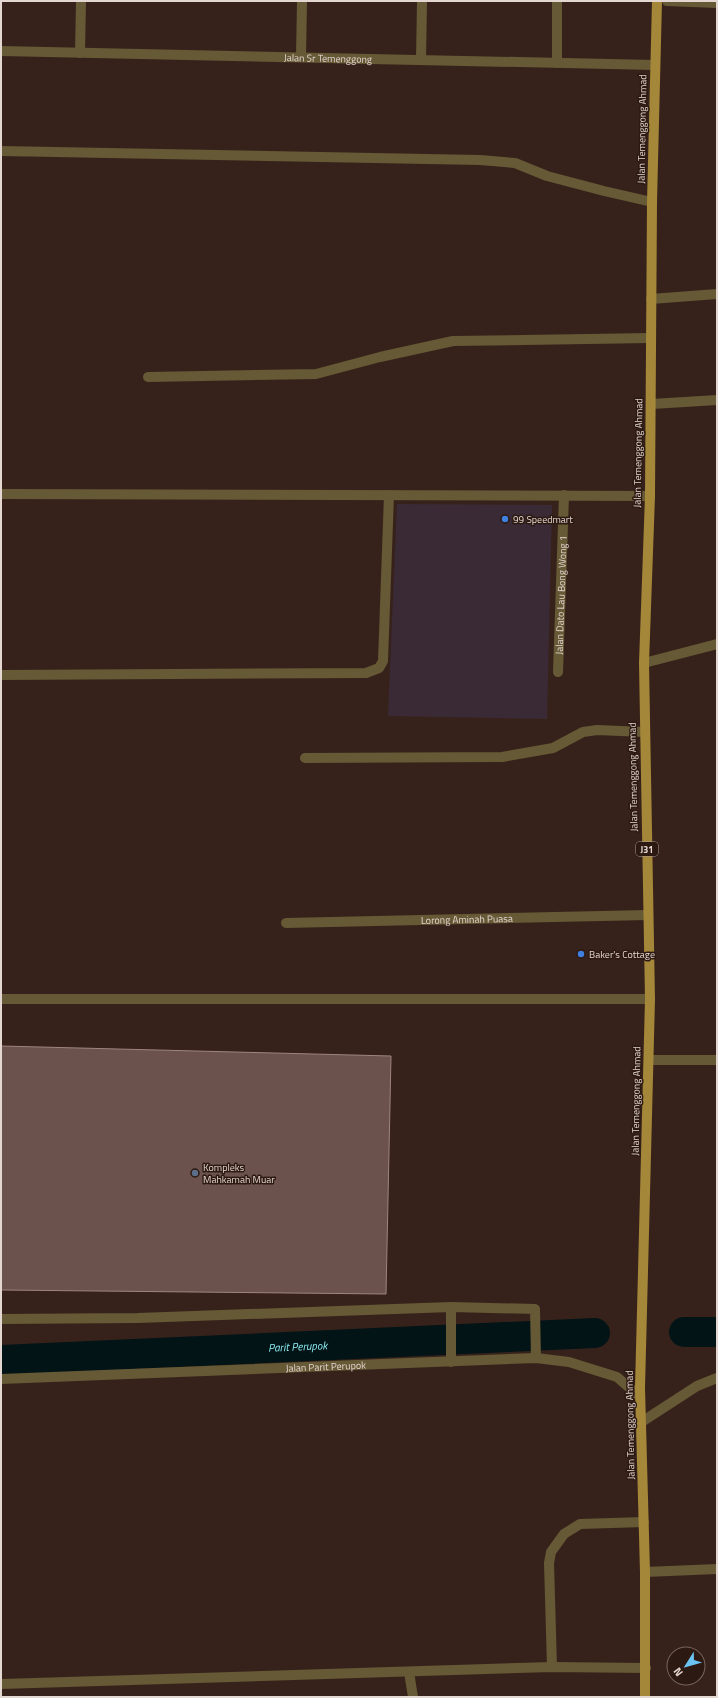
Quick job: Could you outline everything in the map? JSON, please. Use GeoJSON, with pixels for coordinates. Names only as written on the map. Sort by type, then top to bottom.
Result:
{"type":"FeatureCollection","features":[{"type":"Feature","properties":{"kind":"main road","name":"Jalan Temenggong Ahmad"},"geometry":{"type":"LineString","coordinates":[[645,1697],[645,1572],[640,1397],[650,999],[644,732],[644,663],[652,404],[650,338],[657,1]]}},
{"type":"Feature","properties":{"kind":"street"},"geometry":{"type":"LineString","coordinates":[[80,52],[81,1]]}},
{"type":"Feature","properties":{"kind":"street"},"geometry":{"type":"LineString","coordinates":[[301,57],[302,1]]}},
{"type":"Feature","properties":{"kind":"street"},"geometry":{"type":"LineString","coordinates":[[421,60],[422,1]]}},
{"type":"Feature","properties":{"kind":"street"},"geometry":{"type":"LineString","coordinates":[[557,1],[557,63]]}},
{"type":"Feature","properties":{"kind":"street"},"geometry":{"type":"LineString","coordinates":[[672,2],[717,3]]}},
{"type":"Feature","properties":{"kind":"street","name":"Jalan Sr Temenggong"},"geometry":{"type":"LineString","coordinates":[[1,51],[655,65]]}},
{"type":"Feature","properties":{"kind":"street"},"geometry":{"type":"LineString","coordinates":[[1,151],[480,160],[515,163],[547,176],[652,202]]}},
{"type":"Feature","properties":{"kind":"street"},"geometry":{"type":"LineString","coordinates":[[651,298],[717,294]]}},
{"type":"Feature","properties":{"kind":"street"},"geometry":{"type":"LineString","coordinates":[[148,377],[316,374],[380,357],[453,341],[650,338]]}},
{"type":"Feature","properties":{"kind":"street"},"geometry":{"type":"LineString","coordinates":[[652,404],[717,400]]}},
{"type":"Feature","properties":{"kind":"street"},"geometry":{"type":"LineString","coordinates":[[1,494],[650,496]]}},
{"type":"Feature","properties":{"kind":"street"},"geometry":{"type":"LineString","coordinates":[[1,675],[366,673],[379,668],[383,662],[389,495]]}},
{"type":"Feature","properties":{"kind":"street","name":"Jalan Dato Lau Bong Wong 1"},"geometry":{"type":"LineString","coordinates":[[558,672],[564,495]]}},
{"type":"Feature","properties":{"kind":"street"},"geometry":{"type":"LineString","coordinates":[[644,663],[716,645]]}},
{"type":"Feature","properties":{"kind":"street"},"geometry":{"type":"LineString","coordinates":[[305,758],[502,757],[553,748],[583,732],[597,730],[644,732]]}},
{"type":"Feature","properties":{"kind":"street","name":"Lorong Aminah Puasa"},"geometry":{"type":"LineString","coordinates":[[286,923],[648,915]]}},
{"type":"Feature","properties":{"kind":"street"},"geometry":{"type":"LineString","coordinates":[[1,1000],[650,999]]}},
{"type":"Feature","properties":{"kind":"street"},"geometry":{"type":"LineString","coordinates":[[649,1060],[717,1060]]}},
{"type":"Feature","properties":{"kind":"street"},"geometry":{"type":"LineString","coordinates":[[1,1319],[138,1318],[451,1308],[535,1309],[536,1358]]}},
{"type":"Feature","properties":{"kind":"street"},"geometry":{"type":"LineString","coordinates":[[451,1308],[451,1362]]}},
{"type":"Feature","properties":{"kind":"street","name":"Jalan Parit Perupok"},"geometry":{"type":"LineString","coordinates":[[1,1379],[536,1358],[569,1362],[618,1377],[640,1397]]}},
{"type":"Feature","properties":{"kind":"street"},"geometry":{"type":"LineString","coordinates":[[640,1423],[697,1386],[717,1378]]}},
{"type":"Feature","properties":{"kind":"street"},"geometry":{"type":"LineString","coordinates":[[552,1667],[549,1563],[551,1552],[564,1534],[580,1524],[644,1522]]}},
{"type":"Feature","properties":{"kind":"street"},"geometry":{"type":"LineString","coordinates":[[645,1572],[717,1569]]}},
{"type":"Feature","properties":{"kind":"street"},"geometry":{"type":"LineString","coordinates":[[1,1684],[552,1667],[646,1668]]}},
{"type":"Feature","properties":{"kind":"street"},"geometry":{"type":"LineString","coordinates":[[409,1672],[412,1697]]}},
{"type":"Feature","properties":{"kind":"shaded area"},"geometry":{"type":"Polygon","coordinates":[[[397,504],[552,505],[547,719],[388,716],[397,504]]]}},
{"type":"Feature","properties":{"kind":"building","name":"Kompleks Mahkamah Muar"},"geometry":{"type":"Polygon","coordinates":[[[1,1046],[391,1056],[386,1294],[1,1290],[1,1046]]]}},
{"type":"Feature","properties":{"kind":"waterway","name":"Parit Perupok"},"geometry":{"type":"LineString","coordinates":[[684,1332],[717,1332]]}},
{"type":"Feature","properties":{"kind":"waterway","name":"Parit Perupok"},"geometry":{"type":"LineString","coordinates":[[1,1360],[595,1333]]}},
{"type":"Feature","properties":{"kind":"place","name":"99 Speedmart"},"geometry":{"type":"Point","coordinates":[505,519]}},
{"type":"Feature","properties":{"kind":"place","name":"Baker's Cottage"},"geometry":{"type":"Point","coordinates":[581,954]}},
{"type":"Feature","properties":{"kind":"place","name":"Kompleks Mahkamah Muar"},"geometry":{"type":"Point","coordinates":[195,1173]}}]}
